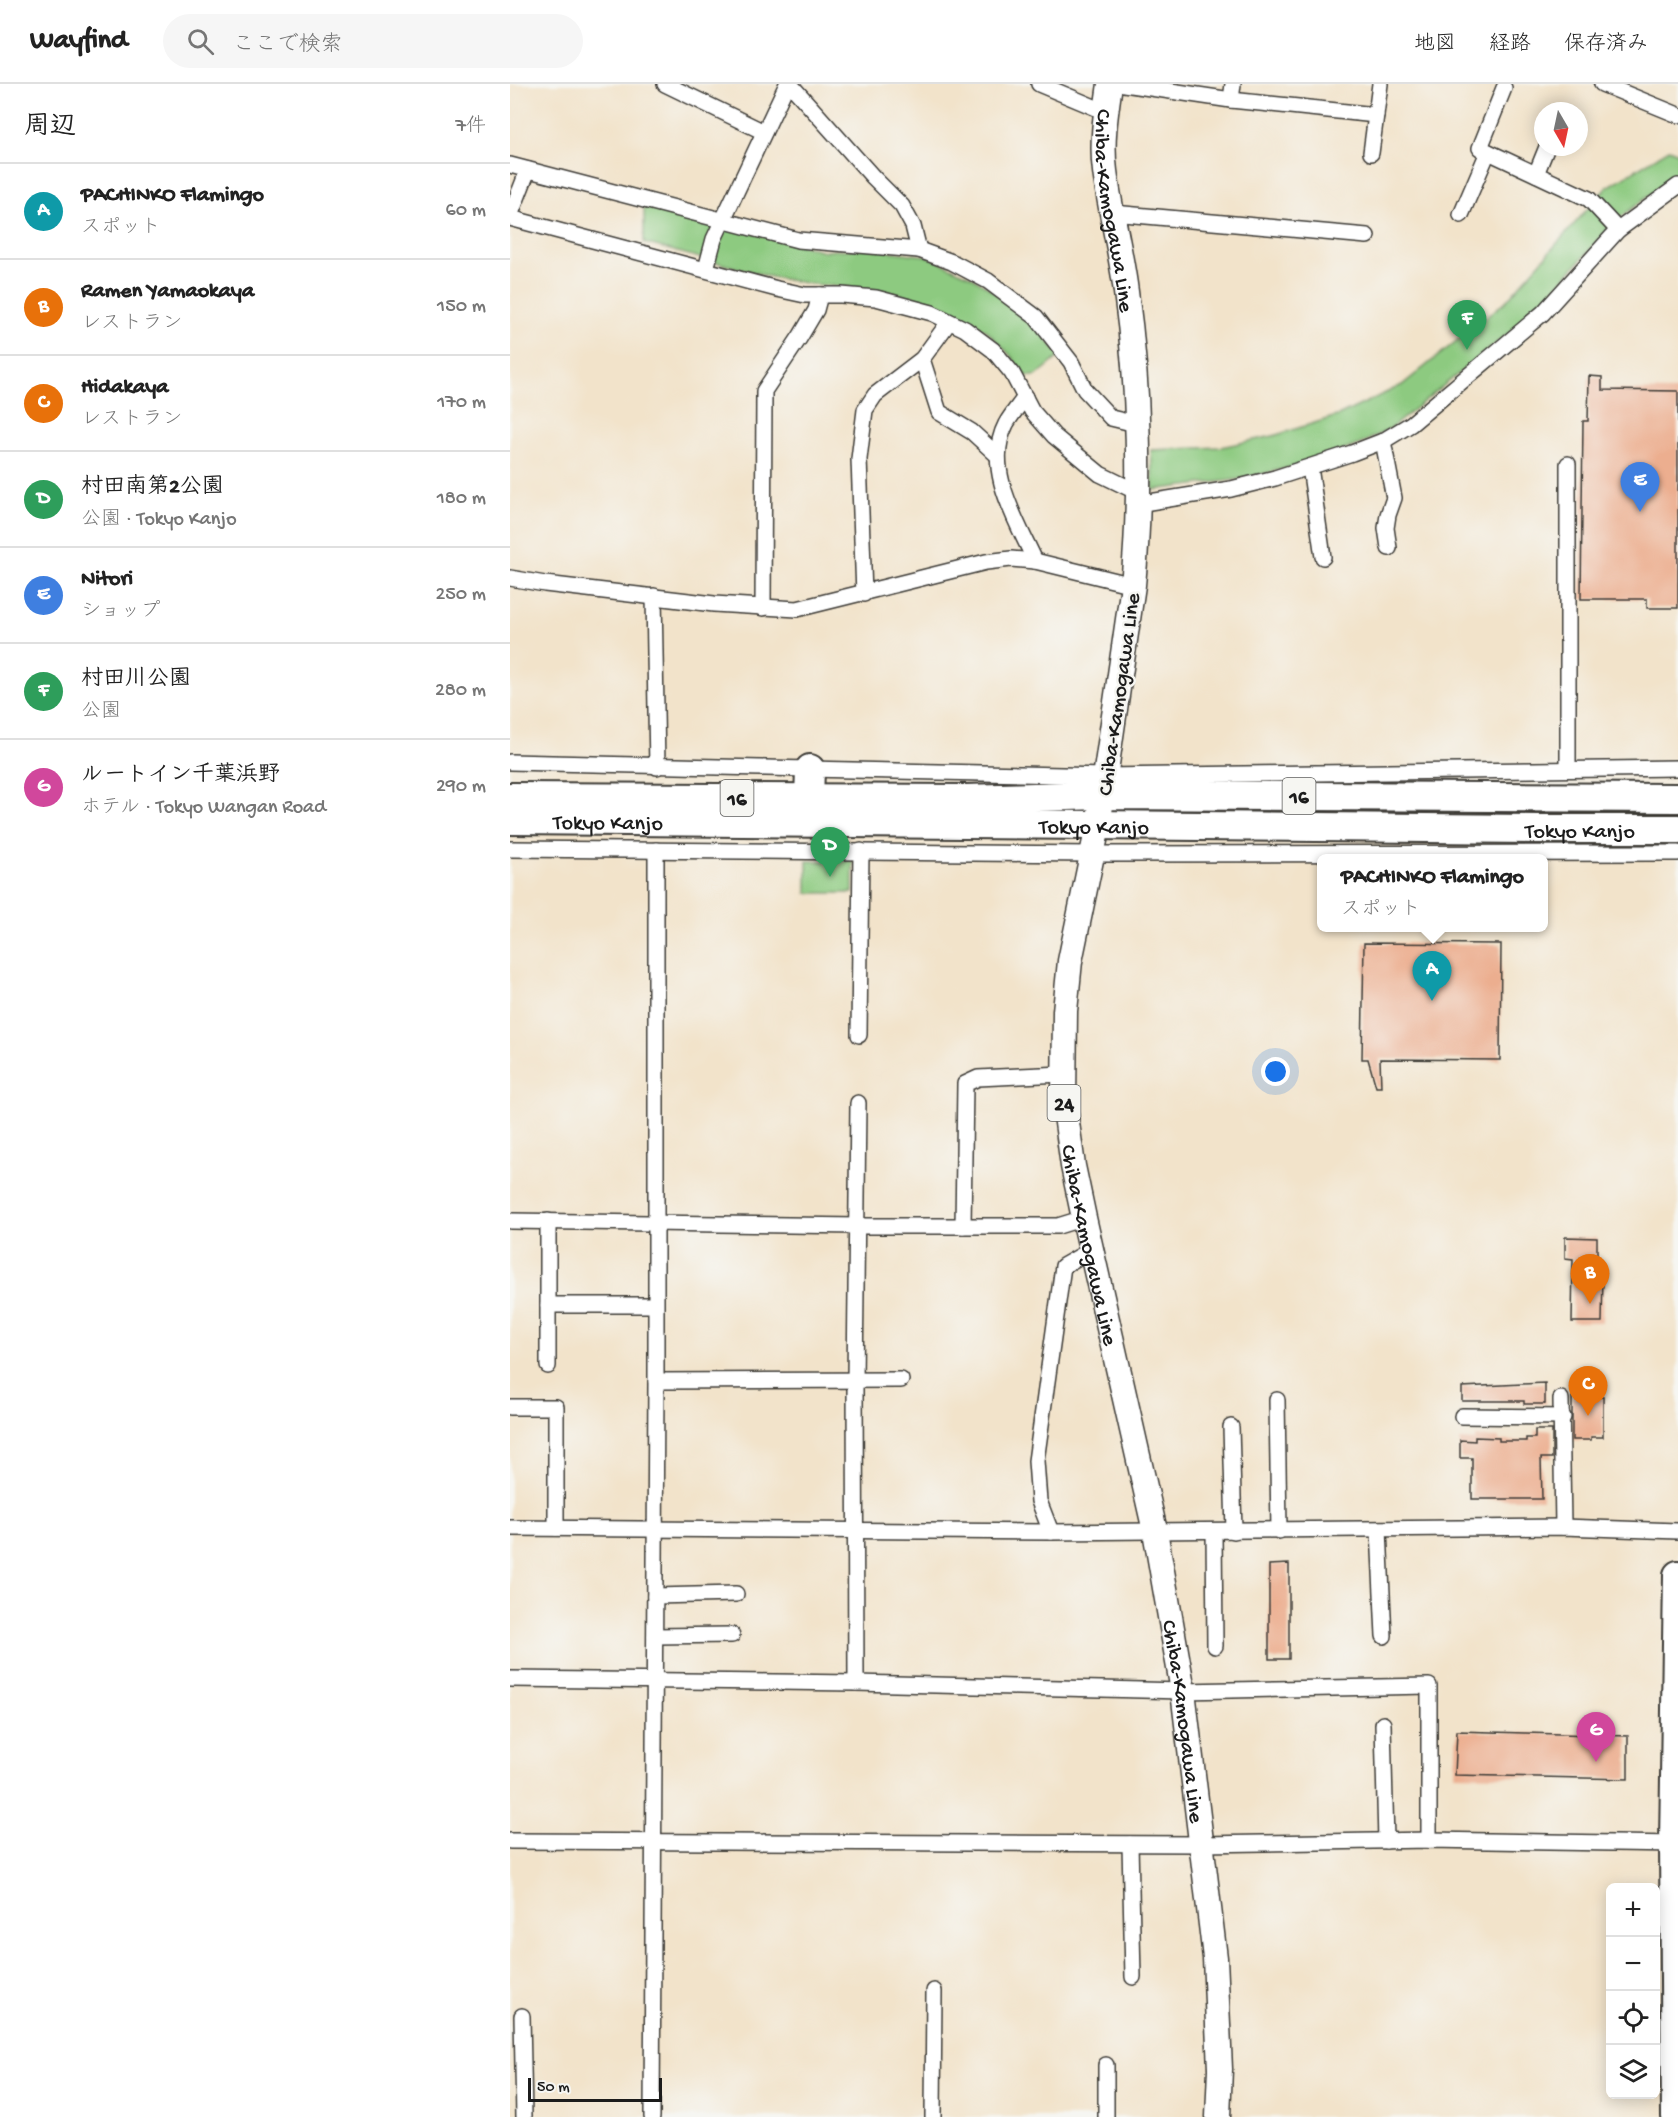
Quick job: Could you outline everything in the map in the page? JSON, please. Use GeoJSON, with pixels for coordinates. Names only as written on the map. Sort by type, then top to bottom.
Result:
{"type":"FeatureCollection","features":[{"type":"Feature","properties":{"kind":"highway"},"geometry":{"type":"LineString","coordinates":[[809,798],[810,769]]}},
{"type":"Feature","properties":{"kind":"highway","name":"Tokyo Kanjo"},"geometry":{"type":"LineString","coordinates":[[510,797],[964,799],[1103,785],[1497,798],[1678,798]]}},
{"type":"Feature","properties":{"kind":"highway","name":"Tokyo Kanjo"},"geometry":{"type":"LineString","coordinates":[[1497,798],[1593,811],[1678,811]]}},
{"type":"Feature","properties":{"kind":"highway","name":"Tokyo Kanjo"},"geometry":{"type":"LineString","coordinates":[[510,820],[1098,826],[1678,828]]}},
{"type":"Feature","properties":{"kind":"highway"},"geometry":{"type":"LineString","coordinates":[[1676,2117],[1678,1575]]}},
{"type":"Feature","properties":{"kind":"main road","name":"Chiba-Kamogawa Line"},"geometry":{"type":"LineString","coordinates":[[1110,84],[1106,112],[1104,169],[1126,293],[1136,424],[1137,498],[1133,585],[1098,826],[1070,961],[1065,1011],[1064,1101],[1084,1218],[1155,1531],[1183,1691],[1216,1968],[1220,2069],[1218,2117]]}},
{"type":"Feature","properties":{"kind":"street"},"geometry":{"type":"LineString","coordinates":[[665,84],[764,132]]}},
{"type":"Feature","properties":{"kind":"street"},"geometry":{"type":"LineString","coordinates":[[706,269],[714,239],[788,84],[902,206],[913,226],[919,250]]}},
{"type":"Feature","properties":{"kind":"street"},"geometry":{"type":"LineString","coordinates":[[1039,84],[1106,112]]}},
{"type":"Feature","properties":{"kind":"street"},"geometry":{"type":"LineString","coordinates":[[1124,84],[1231,100],[1376,115]]}},
{"type":"Feature","properties":{"kind":"street"},"geometry":{"type":"LineString","coordinates":[[1231,100],[1233,84]]}},
{"type":"Feature","properties":{"kind":"street"},"geometry":{"type":"LineString","coordinates":[[1371,153],[1380,84]]}},
{"type":"Feature","properties":{"kind":"street"},"geometry":{"type":"LineString","coordinates":[[1602,84],[1678,115]]}},
{"type":"Feature","properties":{"kind":"street"},"geometry":{"type":"LineString","coordinates":[[1504,88],[1480,148],[1589,199],[1618,230]]}},
{"type":"Feature","properties":{"kind":"street"},"geometry":{"type":"LineString","coordinates":[[1461,215],[1488,152]]}},
{"type":"Feature","properties":{"kind":"street"},"geometry":{"type":"LineString","coordinates":[[1536,174],[1543,156]]}},
{"type":"Feature","properties":{"kind":"street"},"geometry":{"type":"LineString","coordinates":[[510,165],[798,240],[919,250],[952,262],[988,281],[1036,317],[1071,362],[1085,390],[1111,418],[1136,424]]}},
{"type":"Feature","properties":{"kind":"street"},"geometry":{"type":"LineString","coordinates":[[528,170],[510,217],[777,289],[805,294],[876,298],[932,313],[965,329],[993,350],[1012,373],[1032,411],[1054,436],[1100,474],[1137,498],[1231,489],[1310,467],[1383,441],[1411,424],[1543,313],[1618,230],[1678,186]]}},
{"type":"Feature","properties":{"kind":"street"},"geometry":{"type":"LineString","coordinates":[[1113,213],[1366,236]]}},
{"type":"Feature","properties":{"kind":"street"},"geometry":{"type":"LineString","coordinates":[[763,608],[764,391],[816,310],[820,295]]}},
{"type":"Feature","properties":{"kind":"street"},"geometry":{"type":"LineString","coordinates":[[864,594],[859,459],[865,410],[875,395],[922,359],[949,322]]}},
{"type":"Feature","properties":{"kind":"street"},"geometry":{"type":"LineString","coordinates":[[922,359],[939,412],[972,432],[997,455]]}},
{"type":"Feature","properties":{"kind":"street"},"geometry":{"type":"LineString","coordinates":[[1025,397],[1005,425],[997,455],[999,478],[1035,561]]}},
{"type":"Feature","properties":{"kind":"street"},"geometry":{"type":"LineString","coordinates":[[1383,441],[1394,498],[1386,528],[1389,548]]}},
{"type":"Feature","properties":{"kind":"street"},"geometry":{"type":"LineString","coordinates":[[1568,464],[1568,768]]}},
{"type":"Feature","properties":{"kind":"street"},"geometry":{"type":"LineString","coordinates":[[1310,467],[1323,558]]}},
{"type":"Feature","properties":{"kind":"street"},"geometry":{"type":"LineString","coordinates":[[510,578],[545,584],[763,608],[797,609],[986,562],[1011,559],[1035,561],[1133,585]]}},
{"type":"Feature","properties":{"kind":"street"},"geometry":{"type":"LineString","coordinates":[[654,596],[657,767]]}},
{"type":"Feature","properties":{"kind":"street"},"geometry":{"type":"LineString","coordinates":[[510,762],[810,769],[1103,785],[1162,775],[1678,768]]}},
{"type":"Feature","properties":{"kind":"street"},"geometry":{"type":"LineString","coordinates":[[510,849],[1092,854],[1678,853]]}},
{"type":"Feature","properties":{"kind":"street"},"geometry":{"type":"LineString","coordinates":[[652,2117],[657,1381],[655,1305],[656,850]]}},
{"type":"Feature","properties":{"kind":"street"},"geometry":{"type":"LineString","coordinates":[[860,1035],[861,851]]}},
{"type":"Feature","properties":{"kind":"street"},"geometry":{"type":"LineString","coordinates":[[963,1226],[965,1084],[978,1078],[1063,1074]]}},
{"type":"Feature","properties":{"kind":"street"},"geometry":{"type":"LineString","coordinates":[[856,1683],[855,1382],[858,1103]]}},
{"type":"Feature","properties":{"kind":"street"},"geometry":{"type":"LineString","coordinates":[[510,1221],[857,1226],[1058,1226],[1084,1218]]}},
{"type":"Feature","properties":{"kind":"street"},"geometry":{"type":"LineString","coordinates":[[548,1221],[548,1366]]}},
{"type":"Feature","properties":{"kind":"street"},"geometry":{"type":"LineString","coordinates":[[1051,1532],[1039,1501],[1036,1461],[1063,1266],[1091,1250]]}},
{"type":"Feature","properties":{"kind":"street"},"geometry":{"type":"LineString","coordinates":[[548,1305],[655,1305]]}},
{"type":"Feature","properties":{"kind":"street"},"geometry":{"type":"LineString","coordinates":[[657,1381],[855,1382],[901,1380]]}},
{"type":"Feature","properties":{"kind":"street"},"geometry":{"type":"LineString","coordinates":[[1561,1399],[1563,1527]]}},
{"type":"Feature","properties":{"kind":"street"},"geometry":{"type":"LineString","coordinates":[[1277,1400],[1279,1531]]}},
{"type":"Feature","properties":{"kind":"street"},"geometry":{"type":"LineString","coordinates":[[510,1407],[556,1407],[556,1528]]}},
{"type":"Feature","properties":{"kind":"street"},"geometry":{"type":"LineString","coordinates":[[1462,1416],[1563,1417]]}},
{"type":"Feature","properties":{"kind":"street"},"geometry":{"type":"LineString","coordinates":[[1232,1426],[1234,1531]]}},
{"type":"Feature","properties":{"kind":"street"},"geometry":{"type":"LineString","coordinates":[[510,1528],[1051,1532],[1563,1527],[1678,1531]]}},
{"type":"Feature","properties":{"kind":"street"},"geometry":{"type":"LineString","coordinates":[[1379,1530],[1384,1636]]}},
{"type":"Feature","properties":{"kind":"street"},"geometry":{"type":"LineString","coordinates":[[1214,1531],[1215,1646]]}},
{"type":"Feature","properties":{"kind":"street"},"geometry":{"type":"LineString","coordinates":[[655,1596],[736,1594]]}},
{"type":"Feature","properties":{"kind":"street"},"geometry":{"type":"LineString","coordinates":[[655,1635],[732,1635]]}},
{"type":"Feature","properties":{"kind":"street"},"geometry":{"type":"LineString","coordinates":[[510,1679],[856,1683],[1183,1691],[1429,1686],[1429,1840]]}},
{"type":"Feature","properties":{"kind":"street"},"geometry":{"type":"LineString","coordinates":[[1383,1724],[1386,1841]]}},
{"type":"Feature","properties":{"kind":"street"},"geometry":{"type":"LineString","coordinates":[[510,1841],[1202,1844],[1429,1840],[1676,1844]]}},
{"type":"Feature","properties":{"kind":"street"},"geometry":{"type":"LineString","coordinates":[[1130,1844],[1133,1977]]}},
{"type":"Feature","properties":{"kind":"street"},"geometry":{"type":"LineString","coordinates":[[933,2117],[934,1991]]}},
{"type":"Feature","properties":{"kind":"street"},"geometry":{"type":"LineString","coordinates":[[522,2016],[524,2117]]}},
{"type":"Feature","properties":{"kind":"street"},"geometry":{"type":"LineString","coordinates":[[1106,2065],[1106,2117]]}},
{"type":"Feature","properties":{"kind":"green space"},"geometry":{"type":"Polygon","coordinates":[[[1669,149],[1678,153],[1678,177],[1660,187],[1616,221],[1531,315],[1391,428],[1361,444],[1304,464],[1241,479],[1153,490],[1151,450],[1221,447],[1273,436],[1340,415],[1402,385],[1506,301],[1606,188],[1669,149]]]}},
{"type":"Feature","properties":{"kind":"green space"},"geometry":{"type":"Polygon","coordinates":[[[644,206],[825,251],[865,248],[927,256],[974,278],[1027,315],[1060,356],[1036,376],[1026,376],[986,330],[936,303],[886,291],[811,284],[771,277],[644,243],[644,206]]]}},
{"type":"Feature","properties":{"kind":"green space"},"geometry":{"type":"Polygon","coordinates":[[[807,861],[853,861],[853,893],[807,893],[807,861]]]}},
{"type":"Feature","properties":{"kind":"building"},"geometry":{"type":"Polygon","coordinates":[[[1589,376],[1602,377],[1602,390],[1678,391],[1678,608],[1647,608],[1647,599],[1581,599],[1583,421],[1588,421],[1589,376]]]}},
{"type":"Feature","properties":{"kind":"building"},"geometry":{"type":"Polygon","coordinates":[[[1364,943],[1501,944],[1500,1060],[1380,1059],[1381,1087],[1376,1087],[1368,1059],[1362,1059],[1364,943]]]}},
{"type":"Feature","properties":{"kind":"building"},"geometry":{"type":"Polygon","coordinates":[[[1565,1237],[1597,1238],[1597,1277],[1603,1277],[1602,1322],[1572,1322],[1573,1259],[1565,1258],[1565,1237]]]}},
{"type":"Feature","properties":{"kind":"building"},"geometry":{"type":"Polygon","coordinates":[[[1545,1383],[1545,1404],[1524,1404],[1524,1401],[1462,1401],[1462,1387],[1545,1383]]]}},
{"type":"Feature","properties":{"kind":"building"},"geometry":{"type":"Polygon","coordinates":[[[1572,1397],[1603,1397],[1603,1437],[1591,1437],[1591,1440],[1572,1440],[1572,1397]]]}},
{"type":"Feature","properties":{"kind":"building"},"geometry":{"type":"Polygon","coordinates":[[[1535,1430],[1552,1430],[1552,1458],[1541,1458],[1542,1499],[1472,1499],[1472,1458],[1460,1458],[1460,1440],[1475,1441],[1475,1437],[1499,1438],[1499,1441],[1526,1441],[1526,1438],[1535,1438],[1535,1430]]]}},
{"type":"Feature","properties":{"kind":"building"},"geometry":{"type":"Polygon","coordinates":[[[1289,1564],[1289,1659],[1269,1659],[1269,1565],[1289,1564]]]}},
{"type":"Feature","properties":{"kind":"building"},"geometry":{"type":"Polygon","coordinates":[[[1457,1731],[1628,1736],[1628,1779],[1455,1775],[1457,1731]]]}},
{"type":"Feature","properties":{"kind":"place","name":"村田川公園"},"geometry":{"type":"Point","coordinates":[1467,350]}},
{"type":"Feature","properties":{"kind":"place","name":"Nitori"},"geometry":{"type":"Point","coordinates":[1640,512]}},
{"type":"Feature","properties":{"kind":"place","name":"村田南第2公園"},"geometry":{"type":"Point","coordinates":[830,877]}},
{"type":"Feature","properties":{"kind":"place","name":"PACHINKO Flamingo"},"geometry":{"type":"Point","coordinates":[1432,1001]}},
{"type":"Feature","properties":{"kind":"place","name":"Ramen Yamaokaya"},"geometry":{"type":"Point","coordinates":[1590,1304]}},
{"type":"Feature","properties":{"kind":"place","name":"Hidakaya"},"geometry":{"type":"Point","coordinates":[1588,1416]}},
{"type":"Feature","properties":{"kind":"place","name":"ルートイン千葉浜野"},"geometry":{"type":"Point","coordinates":[1596,1762]}}]}
